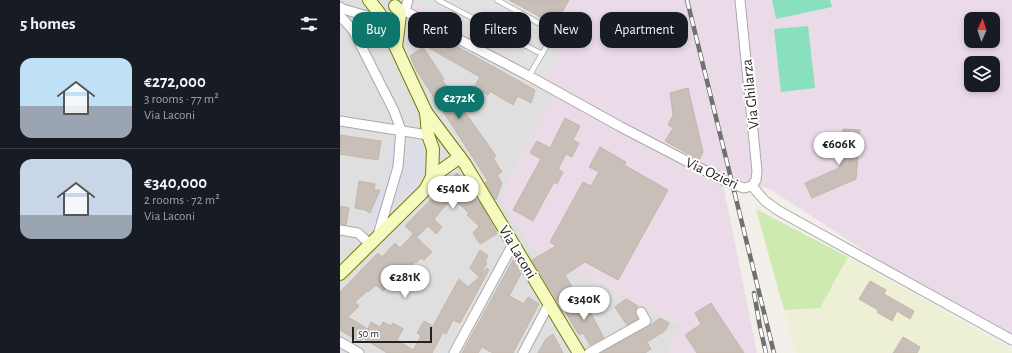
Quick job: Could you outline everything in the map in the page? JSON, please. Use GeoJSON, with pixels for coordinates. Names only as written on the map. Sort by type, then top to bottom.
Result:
{"type":"FeatureCollection","features":[{"type":"Feature","properties":{"kind":"street"},"geometry":{"type":"LineString","coordinates":[[370,0],[391,12]]}},
{"type":"Feature","properties":{"kind":"street","name":"Via Ghilarza"},"geometry":{"type":"LineString","coordinates":[[740,0],[757,171],[756,180],[752,186]]}},
{"type":"Feature","properties":{"kind":"street","name":"Via Ozieri"},"geometry":{"type":"LineString","coordinates":[[340,7],[343,9],[380,12]]}},
{"type":"Feature","properties":{"kind":"street"},"geometry":{"type":"LineString","coordinates":[[340,16],[353,30],[394,111],[401,130],[398,167],[374,240]]}},
{"type":"Feature","properties":{"kind":"street","name":"Via Ozieri"},"geometry":{"type":"LineString","coordinates":[[400,16],[529,76],[621,127],[725,181],[744,188],[752,186],[765,201],[779,211],[1012,340]]}},
{"type":"Feature","properties":{"kind":"street","name":"Via Laconi"},"geometry":{"type":"LineString","coordinates":[[396,48],[426,112],[460,157],[579,353]]}},
{"type":"Feature","properties":{"kind":"street"},"geometry":{"type":"LineString","coordinates":[[426,112],[428,135],[433,149],[432,177]]}},
{"type":"Feature","properties":{"kind":"street"},"geometry":{"type":"LineString","coordinates":[[340,121],[428,135]]}},
{"type":"Feature","properties":{"kind":"street"},"geometry":{"type":"LineString","coordinates":[[340,274],[425,190],[432,177],[460,157]]}},
{"type":"Feature","properties":{"kind":"street"},"geometry":{"type":"LineString","coordinates":[[340,230],[358,233],[374,240]]}},
{"type":"Feature","properties":{"kind":"street"},"geometry":{"type":"LineString","coordinates":[[454,353],[513,244]]}},
{"type":"Feature","properties":{"kind":"street"},"geometry":{"type":"LineString","coordinates":[[523,353],[549,304]]}},
{"type":"Feature","properties":{"kind":"street"},"geometry":{"type":"LineString","coordinates":[[589,353],[646,321],[641,312]]}},
{"type":"Feature","properties":{"kind":"street"},"geometry":{"type":"LineString","coordinates":[[340,342],[358,353]]}},
{"type":"Feature","properties":{"kind":"lane"},"geometry":{"type":"LineString","coordinates":[[438,0],[542,54]]}},
{"type":"Feature","properties":{"kind":"lane"},"geometry":{"type":"LineString","coordinates":[[497,0],[555,32],[529,76]]}},
{"type":"Feature","properties":{"kind":"shaded area"},"geometry":{"type":"Polygon","coordinates":[[[340,0],[408,0],[427,12],[408,12],[408,48],[462,48],[462,33],[470,38],[470,48],[486,48],[555,91],[529,245],[682,326],[668,353],[340,353],[340,0]]]}},
{"type":"Feature","properties":{"kind":"shaded area"},"geometry":{"type":"Polygon","coordinates":[[[408,0],[1012,0],[1012,342],[986,330],[770,189],[721,174],[757,353],[668,353],[682,326],[529,245],[500,196],[555,91],[474,48],[531,48],[531,12],[470,12],[470,46],[462,41],[462,12],[408,13],[405,11],[408,0]]]}},
{"type":"Feature","properties":{"kind":"shaded area"},"geometry":{"type":"Polygon","coordinates":[[[509,0],[539,16],[539,48],[560,48],[550,78],[496,48],[531,48],[531,12],[470,12],[470,33],[462,29],[462,12],[432,12],[412,1],[509,0]]]}},
{"type":"Feature","properties":{"kind":"shaded area"},"geometry":{"type":"Polygon","coordinates":[[[390,140],[423,143],[425,158],[419,184],[400,200],[371,230],[361,228],[386,179],[390,140]]]}},
{"type":"Feature","properties":{"kind":"green space"},"geometry":{"type":"Polygon","coordinates":[[[772,0],[830,0],[832,7],[776,19],[772,0]]]}},
{"type":"Feature","properties":{"kind":"green space"},"geometry":{"type":"Polygon","coordinates":[[[808,26],[815,88],[781,92],[774,29],[808,26]]]}},
{"type":"Feature","properties":{"kind":"green space"},"geometry":{"type":"Polygon","coordinates":[[[756,209],[848,257],[820,308],[784,310],[756,209]]]}},
{"type":"Feature","properties":{"kind":"green space"},"geometry":{"type":"Polygon","coordinates":[[[848,257],[1012,350],[1012,353],[796,353],[784,310],[820,308],[848,257]]]}},
{"type":"Feature","properties":{"kind":"building"},"geometry":{"type":"Polygon","coordinates":[[[509,0],[569,0],[562,12],[539,12],[539,16],[509,0]]]}},
{"type":"Feature","properties":{"kind":"building"},"geometry":{"type":"Polygon","coordinates":[[[424,48],[444,79],[442,80],[496,156],[493,158],[502,172],[497,175],[502,183],[496,200],[485,183],[488,181],[417,71],[410,56],[424,48]]]}},
{"type":"Feature","properties":{"kind":"building"},"geometry":{"type":"Polygon","coordinates":[[[429,48],[460,48],[535,90],[531,103],[518,96],[513,105],[490,91],[488,95],[474,87],[480,77],[429,48]]]}},
{"type":"Feature","properties":{"kind":"building"},"geometry":{"type":"Polygon","coordinates":[[[688,88],[703,152],[699,160],[665,141],[673,128],[668,125],[673,115],[670,93],[688,88]]]}},
{"type":"Feature","properties":{"kind":"building"},"geometry":{"type":"Polygon","coordinates":[[[565,118],[580,126],[573,140],[579,143],[572,157],[566,154],[558,169],[563,172],[557,184],[554,182],[533,221],[513,210],[541,159],[530,153],[537,141],[550,148],[565,118]]]}},
{"type":"Feature","properties":{"kind":"building"},"geometry":{"type":"Polygon","coordinates":[[[843,129],[860,130],[856,179],[812,198],[805,183],[839,168],[843,129]]]}},
{"type":"Feature","properties":{"kind":"building"},"geometry":{"type":"Polygon","coordinates":[[[340,135],[381,141],[378,160],[340,154],[340,135]]]}},
{"type":"Feature","properties":{"kind":"building"},"geometry":{"type":"Polygon","coordinates":[[[600,147],[626,162],[624,165],[668,190],[618,280],[585,262],[565,275],[574,290],[557,301],[532,260],[556,246],[550,242],[583,182],[591,186],[599,172],[589,167],[600,147]]]}},
{"type":"Feature","properties":{"kind":"building"},"geometry":{"type":"Polygon","coordinates":[[[457,173],[464,180],[465,179],[471,190],[469,193],[481,204],[497,234],[480,244],[473,233],[479,226],[467,215],[469,213],[452,198],[434,219],[442,227],[436,234],[428,226],[417,237],[405,226],[457,173]]]}},
{"type":"Feature","properties":{"kind":"building"},"geometry":{"type":"Polygon","coordinates":[[[359,181],[375,184],[374,190],[380,190],[370,213],[365,210],[355,208],[359,181]]]}},
{"type":"Feature","properties":{"kind":"building"},"geometry":{"type":"Polygon","coordinates":[[[340,206],[349,208],[346,225],[340,224],[340,206]]]}},
{"type":"Feature","properties":{"kind":"building"},"geometry":{"type":"Polygon","coordinates":[[[413,234],[432,252],[424,260],[421,258],[408,269],[403,264],[390,278],[393,281],[383,291],[376,285],[368,292],[367,291],[355,302],[359,306],[348,317],[368,329],[371,322],[380,327],[383,322],[391,326],[393,323],[403,329],[397,340],[413,350],[421,336],[417,333],[424,321],[433,326],[459,279],[468,287],[479,277],[470,268],[480,250],[488,256],[485,262],[487,263],[480,275],[487,268],[489,270],[460,323],[453,320],[446,334],[443,332],[432,353],[387,353],[363,338],[360,342],[340,330],[340,292],[378,253],[382,257],[395,243],[400,248],[413,234]]]}},
{"type":"Feature","properties":{"kind":"building"},"geometry":{"type":"Polygon","coordinates":[[[513,260],[521,274],[509,296],[524,304],[528,297],[539,304],[513,353],[493,353],[482,347],[478,353],[462,353],[513,260]]]}},
{"type":"Feature","properties":{"kind":"building"},"geometry":{"type":"Polygon","coordinates":[[[870,281],[886,290],[884,294],[914,311],[910,319],[897,311],[892,321],[877,312],[878,310],[859,299],[870,281]]]}},
{"type":"Feature","properties":{"kind":"building"},"geometry":{"type":"Polygon","coordinates":[[[581,295],[604,338],[590,345],[583,333],[579,335],[566,313],[581,295]]]}},
{"type":"Feature","properties":{"kind":"building"},"geometry":{"type":"Polygon","coordinates":[[[626,299],[638,306],[635,312],[638,319],[627,325],[615,307],[626,299]]]}},
{"type":"Feature","properties":{"kind":"building"},"geometry":{"type":"Polygon","coordinates":[[[711,303],[744,353],[697,353],[685,335],[701,324],[695,313],[711,303]]]}},
{"type":"Feature","properties":{"kind":"building"},"geometry":{"type":"Polygon","coordinates":[[[660,318],[669,323],[665,331],[647,342],[651,349],[645,353],[601,353],[649,326],[660,318]]]}},
{"type":"Feature","properties":{"kind":"building"},"geometry":{"type":"Polygon","coordinates":[[[553,334],[563,353],[538,353],[546,339],[553,334]]]}},
{"type":"Feature","properties":{"kind":"building"},"geometry":{"type":"Polygon","coordinates":[[[903,337],[920,347],[917,353],[893,353],[903,337]]]}},
{"type":"Feature","properties":{"kind":"railway"},"geometry":{"type":"LineString","coordinates":[[687,0],[774,353]]}},
{"type":"Feature","properties":{"kind":"railway"},"geometry":{"type":"LineString","coordinates":[[754,293],[766,353]]}}]}
